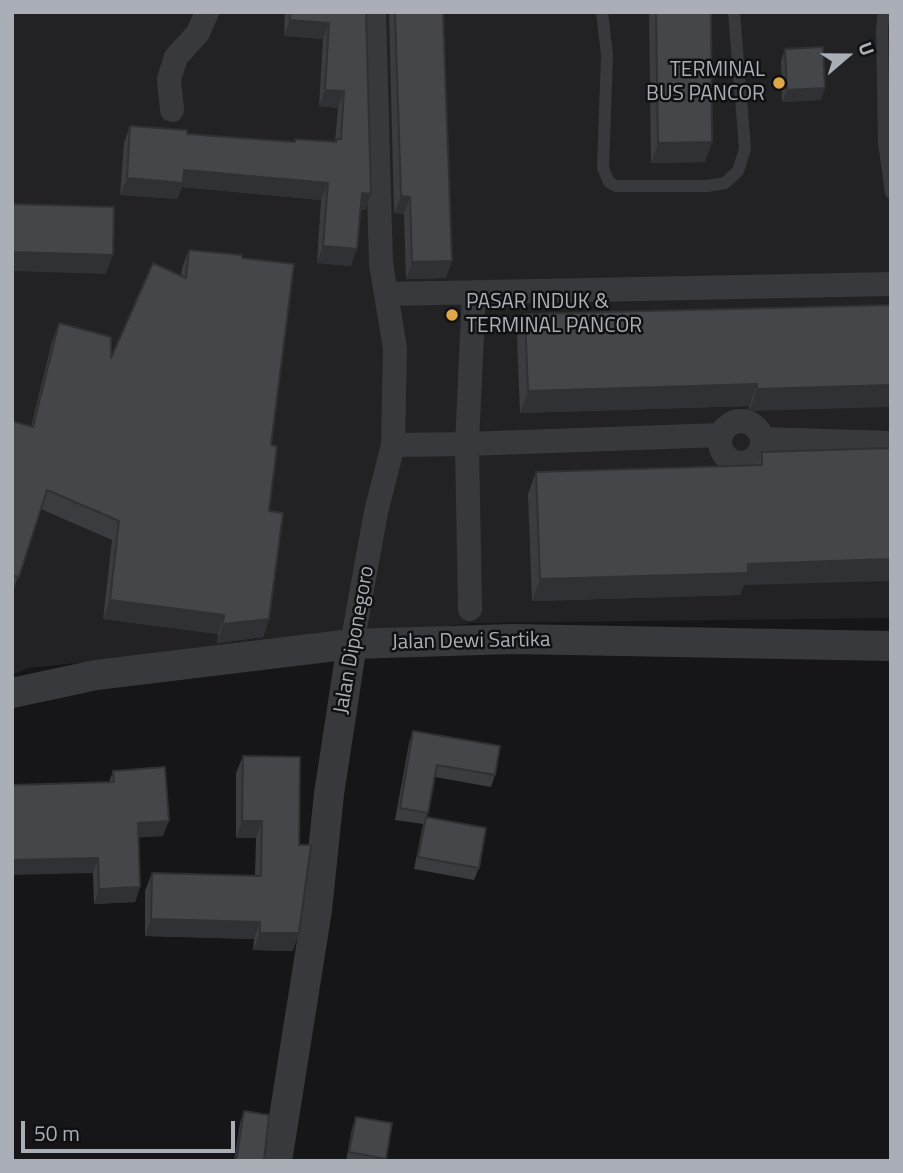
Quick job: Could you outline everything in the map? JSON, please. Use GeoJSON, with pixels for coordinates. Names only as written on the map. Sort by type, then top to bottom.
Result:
{"type":"FeatureCollection","features":[{"type":"Feature","properties":{"kind":"street"},"geometry":{"type":"LineString","coordinates":[[172,110],[169,79],[176,57],[198,33],[207,12]]}},
{"type":"Feature","properties":{"kind":"street","name":"Jalan Diponegoro"},"geometry":{"type":"LineString","coordinates":[[277,1161],[317,910],[329,794],[352,644],[376,512],[393,444],[395,348],[381,264],[374,12]]}},
{"type":"Feature","properties":{"kind":"street"},"geometry":{"type":"LineString","coordinates":[[386,294],[891,284]]}},
{"type":"Feature","properties":{"kind":"street"},"geometry":{"type":"LineString","coordinates":[[470,609],[467,444],[474,292]]}},
{"type":"Feature","properties":{"kind":"street"},"geometry":{"type":"LineString","coordinates":[[734,421],[752,423],[760,430],[763,439],[762,449],[757,457],[749,462],[730,460],[723,454],[720,444],[721,435],[734,421]]}},
{"type":"Feature","properties":{"kind":"street"},"geometry":{"type":"LineString","coordinates":[[393,444],[721,435]]}},
{"type":"Feature","properties":{"kind":"street"},"geometry":{"type":"LineString","coordinates":[[763,439],[891,443]]}},
{"type":"Feature","properties":{"kind":"street","name":"Jalan Dewi Sartika"},"geometry":{"type":"LineString","coordinates":[[12,693],[96,675],[352,644],[513,639],[891,646]]}},
{"type":"Feature","properties":{"kind":"lane"},"geometry":{"type":"LineString","coordinates":[[602,12],[607,55],[603,168],[609,182],[616,186],[708,186],[725,183],[738,172],[745,149],[734,12]]}},
{"type":"Feature","properties":{"kind":"lane"},"geometry":{"type":"LineString","coordinates":[[884,12],[881,29],[884,143],[891,193]]}},
{"type":"Feature","properties":{"kind":"shaded area","name":"PASAR INDUK & TERMINAL PANCOR"},"geometry":{"type":"Polygon","coordinates":[[[12,12],[891,12],[891,618],[475,623],[28,668],[12,675],[12,12]]]}},
{"type":"Feature","properties":{"kind":"building"},"geometry":{"type":"Polygon","coordinates":[[[290,12],[366,12],[371,194],[362,193],[357,249],[323,246],[328,183],[184,170],[183,183],[127,178],[130,126],[187,130],[187,134],[295,142],[295,139],[336,142],[341,139],[344,91],[325,90],[329,23],[290,20],[290,12]]]}},
{"type":"Feature","properties":{"kind":"building"},"geometry":{"type":"Polygon","coordinates":[[[395,12],[443,12],[452,261],[412,262],[410,197],[401,196],[395,12]]]}},
{"type":"Feature","properties":{"kind":"building"},"geometry":{"type":"Polygon","coordinates":[[[656,12],[711,12],[712,142],[658,143],[656,12]]]}},
{"type":"Feature","properties":{"kind":"building"},"geometry":{"type":"Polygon","coordinates":[[[823,47],[825,88],[787,90],[785,49],[823,47]]]}},
{"type":"Feature","properties":{"kind":"building"},"geometry":{"type":"Polygon","coordinates":[[[12,204],[114,207],[113,255],[12,252],[12,204]]]}},
{"type":"Feature","properties":{"kind":"building"},"geometry":{"type":"Polygon","coordinates":[[[189,250],[294,264],[271,445],[277,446],[269,511],[283,513],[269,619],[223,624],[224,615],[110,600],[119,521],[47,490],[19,577],[12,575],[12,421],[33,427],[59,323],[111,337],[111,358],[153,263],[186,278],[189,250]]]}},
{"type":"Feature","properties":{"kind":"building"},"geometry":{"type":"Polygon","coordinates":[[[891,305],[891,385],[757,389],[757,384],[528,391],[525,314],[891,305]]]}},
{"type":"Feature","properties":{"kind":"building"},"geometry":{"type":"Polygon","coordinates":[[[891,448],[891,559],[748,564],[748,573],[540,579],[536,472],[762,465],[762,452],[891,448]]]}},
{"type":"Feature","properties":{"kind":"building"},"geometry":{"type":"Polygon","coordinates":[[[413,731],[500,746],[495,775],[437,765],[428,813],[400,808],[413,731]]]}},
{"type":"Feature","properties":{"kind":"building"},"geometry":{"type":"Polygon","coordinates":[[[243,756],[300,757],[299,845],[311,845],[299,933],[260,933],[260,922],[151,919],[152,873],[261,876],[262,821],[242,821],[243,756]]]}},
{"type":"Feature","properties":{"kind":"building"},"geometry":{"type":"Polygon","coordinates":[[[165,767],[169,821],[138,823],[140,887],[99,889],[98,858],[12,860],[12,785],[114,782],[113,771],[165,767]]]}},
{"type":"Feature","properties":{"kind":"building"},"geometry":{"type":"Polygon","coordinates":[[[426,817],[486,828],[479,868],[418,857],[426,817]]]}},
{"type":"Feature","properties":{"kind":"building"},"geometry":{"type":"Polygon","coordinates":[[[244,1111],[269,1115],[264,1161],[236,1161],[244,1111]]]}},
{"type":"Feature","properties":{"kind":"building"},"geometry":{"type":"Polygon","coordinates":[[[356,1117],[392,1123],[386,1159],[349,1152],[356,1117]]]}},
{"type":"Feature","properties":{"kind":"place","name":"TERMINAL BUS PANCOR"},"geometry":{"type":"Point","coordinates":[779,83]}},
{"type":"Feature","properties":{"kind":"place","name":"PASAR INDUK & TERMINAL PANCOR"},"geometry":{"type":"Point","coordinates":[452,315]}}]}
